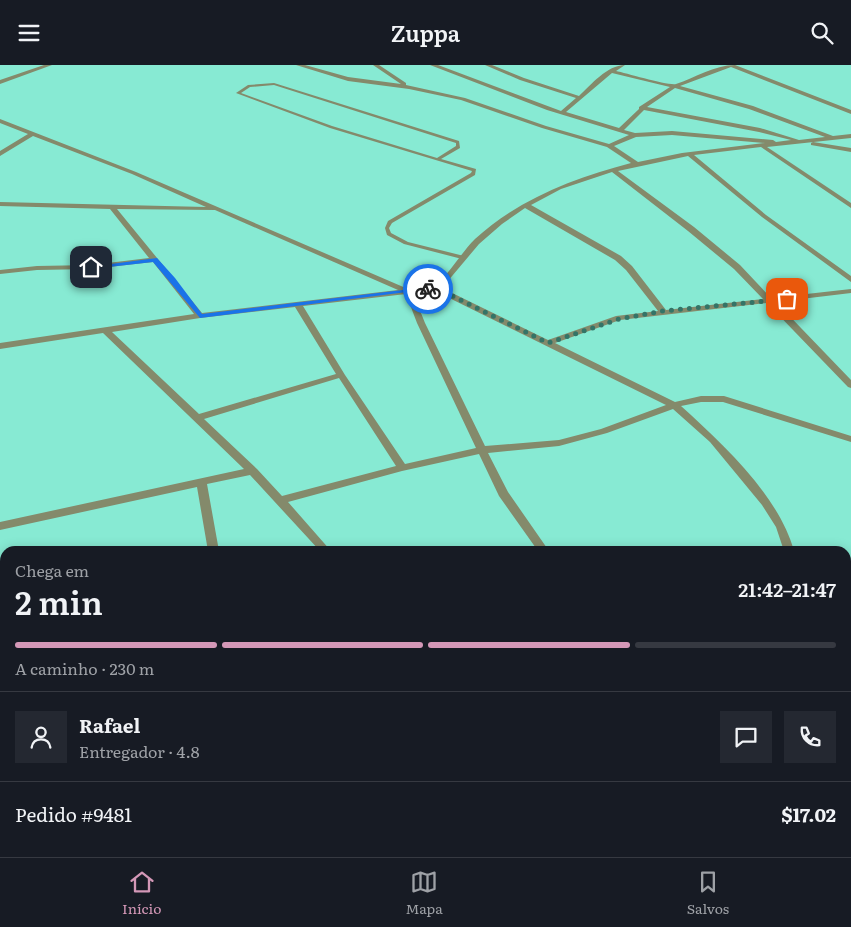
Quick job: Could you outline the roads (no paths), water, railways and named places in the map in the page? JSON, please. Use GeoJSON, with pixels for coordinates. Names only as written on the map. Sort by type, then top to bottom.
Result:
{"type":"FeatureCollection","features":[{"type":"Feature","properties":{"kind":"street"},"geometry":{"type":"LineString","coordinates":[[0,82],[48,65]]}},
{"type":"Feature","properties":{"kind":"street"},"geometry":{"type":"LineString","coordinates":[[299,65],[348,79],[409,87],[463,99],[544,127],[609,146],[637,164]]}},
{"type":"Feature","properties":{"kind":"street"},"geometry":{"type":"LineString","coordinates":[[376,65],[386,74],[409,87]]}},
{"type":"Feature","properties":{"kind":"street"},"geometry":{"type":"LineString","coordinates":[[433,65],[442,70],[562,113],[635,135],[704,134],[783,143]]}},
{"type":"Feature","properties":{"kind":"street"},"geometry":{"type":"LineString","coordinates":[[488,65],[508,75],[523,77],[580,99]]}},
{"type":"Feature","properties":{"kind":"street"},"geometry":{"type":"LineString","coordinates":[[562,113],[611,71],[622,65]]}},
{"type":"Feature","properties":{"kind":"street"},"geometry":{"type":"LineString","coordinates":[[621,130],[641,108],[673,86],[730,65],[851,111]]}},
{"type":"Feature","properties":{"kind":"street"},"geometry":{"type":"LineString","coordinates":[[25,67],[32,70]]}},
{"type":"Feature","properties":{"kind":"street"},"geometry":{"type":"LineString","coordinates":[[611,71],[673,86],[772,115],[833,138]]}},
{"type":"Feature","properties":{"kind":"street"},"geometry":{"type":"LineString","coordinates":[[641,108],[850,150]]}},
{"type":"Feature","properties":{"kind":"street"},"geometry":{"type":"LineString","coordinates":[[0,121],[30,135],[94,157],[409,292],[421,323],[457,394],[481,450],[503,493],[540,546]]}},
{"type":"Feature","properties":{"kind":"street"},"geometry":{"type":"LineString","coordinates":[[0,129],[11,127]]}},
{"type":"Feature","properties":{"kind":"street"},"geometry":{"type":"LineString","coordinates":[[0,154],[30,135]]}},
{"type":"Feature","properties":{"kind":"street"},"geometry":{"type":"LineString","coordinates":[[609,146],[635,135]]}},
{"type":"Feature","properties":{"kind":"street"},"geometry":{"type":"LineString","coordinates":[[0,346],[200,316],[436,288],[449,277],[462,257],[504,219],[525,205],[556,189],[612,169],[637,164],[690,155],[851,136]]}},
{"type":"Feature","properties":{"kind":"street"},"geometry":{"type":"LineString","coordinates":[[764,147],[851,206]]}},
{"type":"Feature","properties":{"kind":"street"},"geometry":{"type":"LineString","coordinates":[[690,155],[764,216],[851,280]]}},
{"type":"Feature","properties":{"kind":"street"},"geometry":{"type":"LineString","coordinates":[[612,169],[691,229],[737,267],[851,385]]}},
{"type":"Feature","properties":{"kind":"street"},"geometry":{"type":"LineString","coordinates":[[0,203],[218,209]]}},
{"type":"Feature","properties":{"kind":"street"},"geometry":{"type":"LineString","coordinates":[[525,205],[618,258],[663,311]]}},
{"type":"Feature","properties":{"kind":"street"},"geometry":{"type":"LineString","coordinates":[[112,207],[173,280],[200,316]]}},
{"type":"Feature","properties":{"kind":"street"},"geometry":{"type":"LineString","coordinates":[[0,272],[91,267],[154,259]]}},
{"type":"Feature","properties":{"kind":"street"},"geometry":{"type":"LineString","coordinates":[[436,288],[674,405],[713,440],[766,502],[781,527],[787,546]]}},
{"type":"Feature","properties":{"kind":"street"},"geometry":{"type":"LineString","coordinates":[[548,343],[619,319],[663,311],[851,291]]}},
{"type":"Feature","properties":{"kind":"street"},"geometry":{"type":"LineString","coordinates":[[298,305],[402,468]]}},
{"type":"Feature","properties":{"kind":"street"},"geometry":{"type":"LineString","coordinates":[[106,331],[199,417],[282,500],[322,546]]}},
{"type":"Feature","properties":{"kind":"street"},"geometry":{"type":"LineString","coordinates":[[199,417],[341,375]]}},
{"type":"Feature","properties":{"kind":"street"},"geometry":{"type":"LineString","coordinates":[[282,500],[402,468],[481,450],[560,443],[604,431],[674,405],[701,399],[724,399],[851,439]]}},
{"type":"Feature","properties":{"kind":"street"},"geometry":{"type":"LineString","coordinates":[[0,526],[202,484],[253,471]]}},
{"type":"Feature","properties":{"kind":"street"},"geometry":{"type":"LineString","coordinates":[[202,484],[213,546]]}},
{"type":"Feature","properties":{"kind":"lane"},"geometry":{"type":"LineString","coordinates":[[438,159],[456,150],[458,141],[274,84],[249,86],[238,93],[331,127],[474,170],[473,174],[390,222],[386,228],[389,233],[406,243],[462,257]]}}]}
